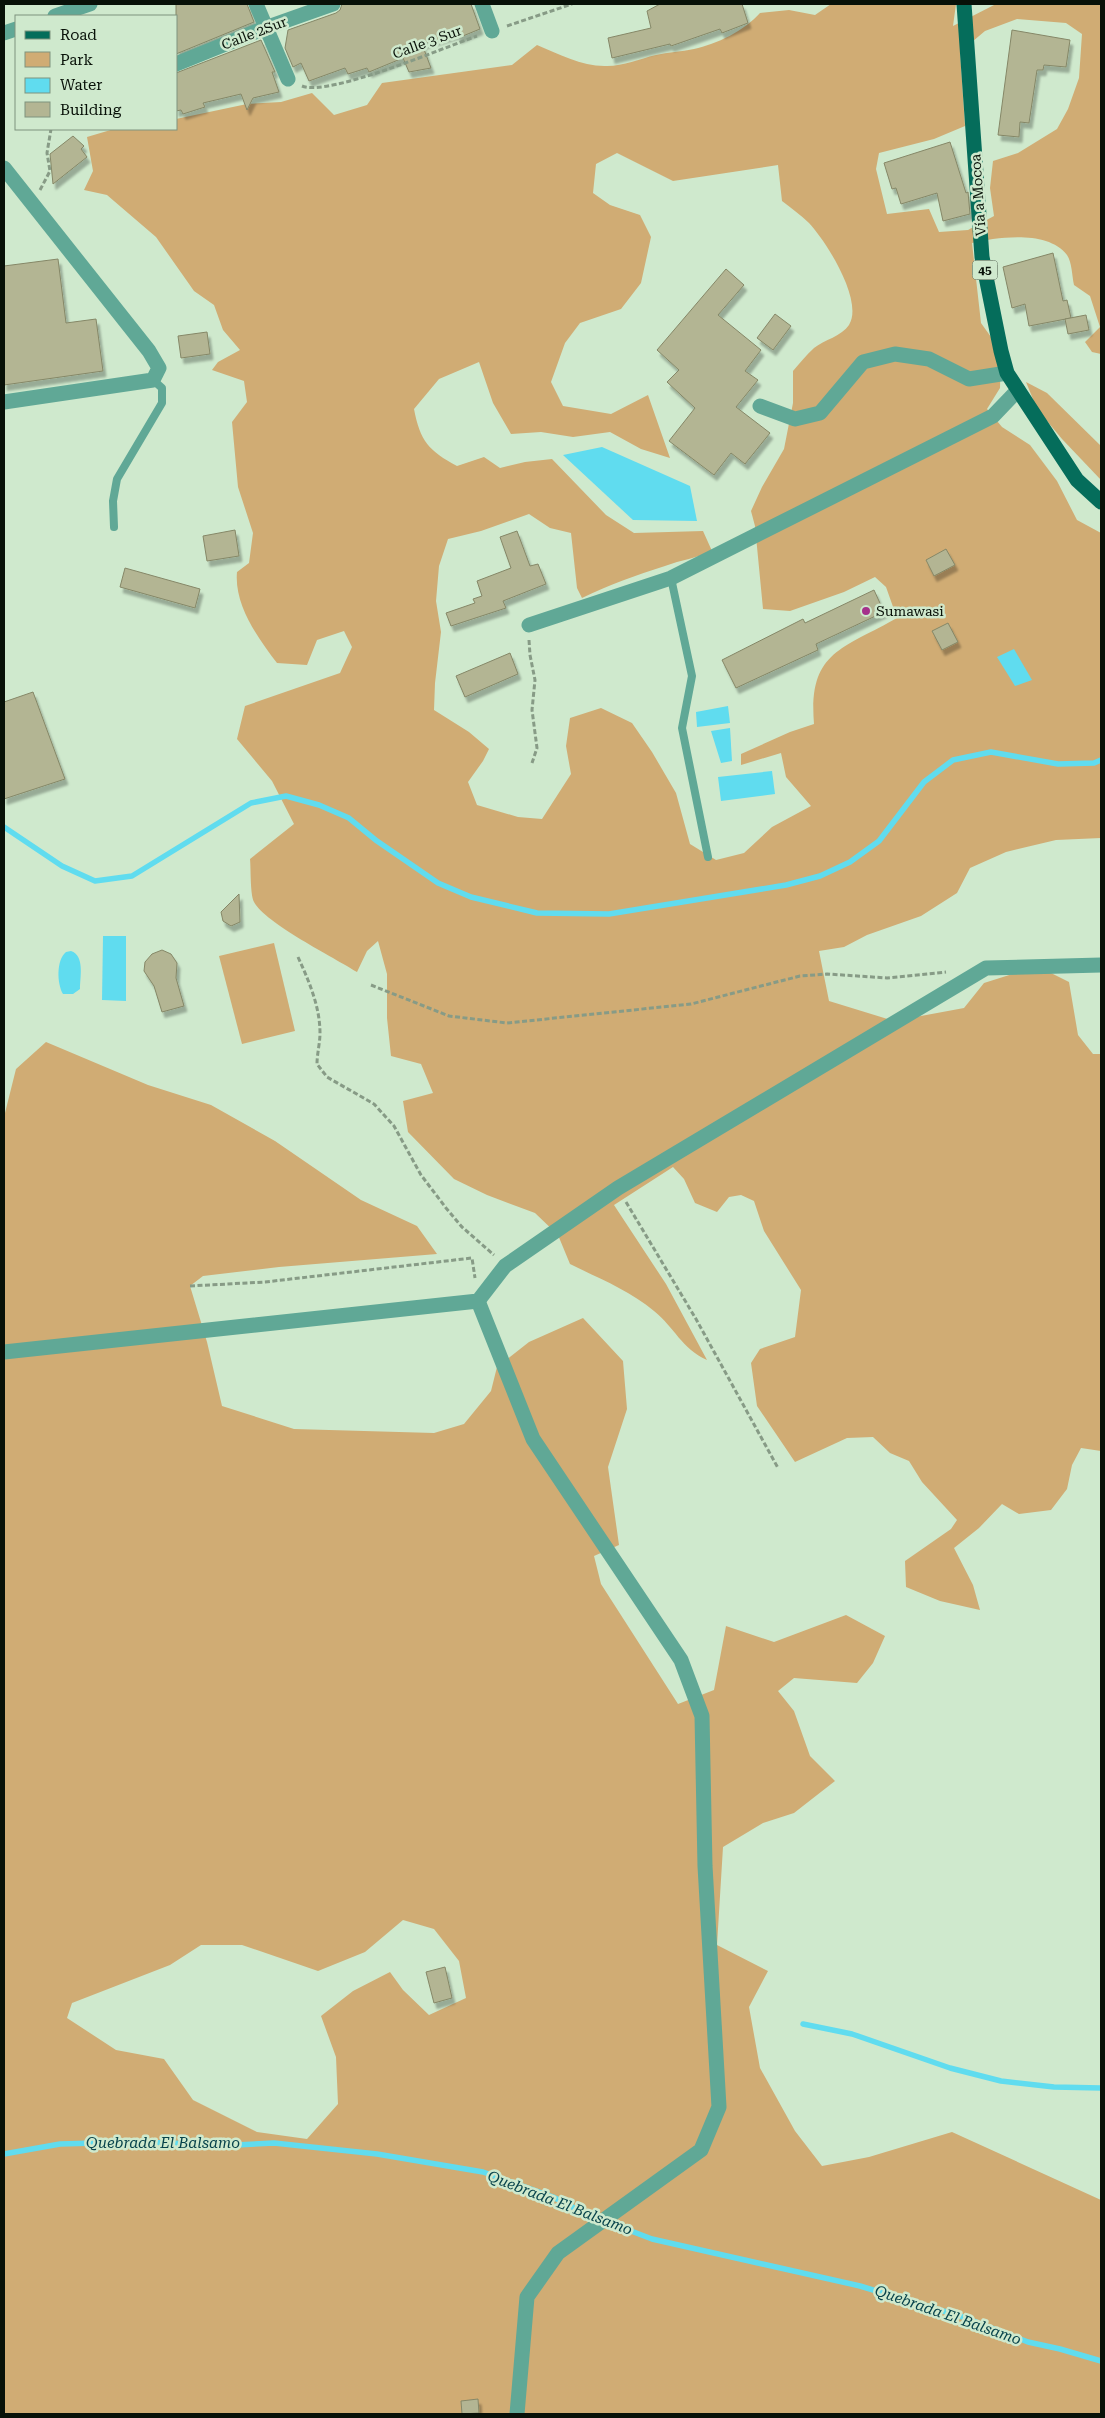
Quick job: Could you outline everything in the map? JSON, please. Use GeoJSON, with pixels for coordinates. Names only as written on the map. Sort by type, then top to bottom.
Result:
{"type":"FeatureCollection","features":[{"type":"Feature","properties":{"kind":"main road","name":"Vía a Mocoa"},"geometry":{"type":"LineString","coordinates":[[964,4],[982,256],[1007,373],[1077,480],[1101,502]]}},
{"type":"Feature","properties":{"kind":"street"},"geometry":{"type":"LineString","coordinates":[[256,4],[288,79]]}},
{"type":"Feature","properties":{"kind":"street","name":"Calle 2Sur"},"geometry":{"type":"LineString","coordinates":[[178,63],[265,28],[333,4]]}},
{"type":"Feature","properties":{"kind":"street"},"geometry":{"type":"LineString","coordinates":[[482,4],[492,31]]}},
{"type":"Feature","properties":{"kind":"street"},"geometry":{"type":"LineString","coordinates":[[58,15],[82,8]]}},
{"type":"Feature","properties":{"kind":"street"},"geometry":{"type":"LineString","coordinates":[[4,168],[30,203],[150,351],[159,368],[153,380],[4,402]]}},
{"type":"Feature","properties":{"kind":"street"},"geometry":{"type":"LineString","coordinates":[[760,406],[795,419],[820,413],[863,362],[895,354],[929,359],[969,379],[1007,373]]}},
{"type":"Feature","properties":{"kind":"street"},"geometry":{"type":"LineString","coordinates":[[529,625],[671,578],[993,416],[1018,390]]}},
{"type":"Feature","properties":{"kind":"street"},"geometry":{"type":"LineString","coordinates":[[4,1352],[478,1301],[505,1266],[618,1188],[986,968],[1101,965]]}},
{"type":"Feature","properties":{"kind":"street"},"geometry":{"type":"LineString","coordinates":[[478,1301],[532,1439],[681,1660],[702,1716],[705,1866],[719,2107],[701,2150],[558,2253],[527,2297],[517,2414]]}},
{"type":"Feature","properties":{"kind":"lane"},"geometry":{"type":"LineString","coordinates":[[114,527],[113,501],[116,479],[162,403],[162,388],[153,380]]}},
{"type":"Feature","properties":{"kind":"lane"},"geometry":{"type":"LineString","coordinates":[[671,578],[692,676],[682,728],[708,857]]}},
{"type":"Feature","properties":{"kind":"path","name":"Calle 3 Sur"},"geometry":{"type":"LineString","coordinates":[[288,79],[309,88],[346,83],[572,4]]}},
{"type":"Feature","properties":{"kind":"path"},"geometry":{"type":"LineString","coordinates":[[30,203],[50,171],[47,153],[51,130]]}},
{"type":"Feature","properties":{"kind":"path"},"geometry":{"type":"LineString","coordinates":[[529,625],[530,655],[536,680],[532,710],[537,748],[532,763]]}},
{"type":"Feature","properties":{"kind":"path"},"geometry":{"type":"LineString","coordinates":[[298,957],[310,984],[317,1011],[320,1033],[317,1064],[327,1076],[374,1104],[394,1126],[421,1175],[446,1208],[462,1227],[478,1239],[505,1266]]}},
{"type":"Feature","properties":{"kind":"path"},"geometry":{"type":"LineString","coordinates":[[371,985],[449,1016],[507,1023],[691,1004],[800,976],[827,974],[887,978],[956,971]]}},
{"type":"Feature","properties":{"kind":"path"},"geometry":{"type":"LineString","coordinates":[[618,1188],[696,1318],[778,1468]]}},
{"type":"Feature","properties":{"kind":"path"},"geometry":{"type":"LineString","coordinates":[[190,1286],[265,1282],[472,1258],[478,1301]]}},
{"type":"Feature","properties":{"kind":"green space"},"geometry":{"type":"Polygon","coordinates":[[[831,4],[956,4],[953,26],[996,4],[1101,4],[1101,354],[1092,352],[1085,342],[1100,327],[1090,296],[1074,285],[1069,258],[1059,247],[1048,242],[1022,237],[972,243],[981,323],[1001,351],[1000,388],[987,409],[1002,427],[1030,445],[1057,481],[1077,520],[1101,533],[1101,838],[1056,840],[1006,852],[970,868],[957,893],[921,916],[867,935],[844,947],[819,951],[829,1001],[894,1021],[964,1008],[984,983],[1022,971],[1051,973],[1069,982],[1078,1035],[1093,1054],[1101,1054],[1101,1451],[1081,1448],[1072,1465],[1067,1489],[1051,1510],[1019,1514],[1002,1504],[979,1528],[954,1548],[973,1585],[980,1610],[940,1601],[906,1587],[905,1561],[951,1529],[957,1520],[922,1482],[909,1461],[890,1453],[873,1437],[847,1438],[795,1462],[757,1406],[751,1363],[760,1349],[795,1337],[801,1290],[764,1231],[754,1201],[741,1195],[729,1197],[717,1212],[695,1203],[684,1179],[673,1167],[614,1205],[666,1284],[707,1360],[684,1344],[654,1311],[613,1285],[570,1264],[558,1235],[535,1213],[487,1195],[454,1179],[408,1132],[403,1101],[433,1093],[421,1064],[391,1056],[387,1018],[387,974],[378,941],[367,951],[357,972],[286,930],[272,920],[254,902],[251,888],[250,859],[294,824],[272,781],[237,739],[245,706],[340,673],[352,647],[344,631],[317,640],[307,665],[277,663],[255,632],[243,609],[237,584],[237,572],[249,563],[253,533],[238,487],[232,422],[247,402],[244,381],[212,370],[218,362],[240,350],[223,330],[214,305],[194,291],[156,237],[107,195],[84,190],[93,171],[87,137],[111,130],[178,130],[178,119],[247,104],[281,102],[312,93],[334,115],[367,105],[382,83],[512,65],[537,45],[562,56],[598,66],[625,64],[661,54],[712,44],[746,26],[760,13],[789,10],[815,15],[831,4]],[[1017,19],[985,31],[960,52],[965,126],[934,139],[879,153],[876,169],[887,214],[929,209],[939,232],[968,230],[994,216],[990,188],[993,161],[1018,153],[1057,129],[1068,109],[1079,78],[1082,34],[1066,23],[1017,19]],[[617,153],[596,164],[593,193],[610,205],[640,215],[651,237],[641,283],[621,309],[580,323],[565,343],[551,382],[563,406],[611,414],[648,395],[670,458],[641,449],[610,432],[573,437],[541,432],[511,434],[493,403],[479,362],[439,379],[414,409],[419,429],[427,444],[439,455],[457,466],[484,457],[500,468],[525,462],[552,459],[606,515],[634,533],[703,531],[712,551],[633,577],[582,598],[577,588],[571,533],[550,528],[529,514],[481,531],[448,539],[439,566],[436,601],[441,632],[434,710],[469,732],[489,749],[468,782],[477,805],[518,817],[542,819],[571,774],[566,746],[570,718],[601,708],[632,723],[676,793],[690,844],[716,860],[744,853],[772,827],[811,806],[786,777],[781,753],[741,765],[741,754],[790,732],[814,724],[814,700],[817,681],[823,667],[833,655],[845,646],[897,618],[886,587],[875,577],[844,592],[790,611],[763,609],[755,526],[751,511],[762,487],[784,449],[793,403],[793,371],[814,348],[846,329],[852,314],[851,301],[841,272],[825,243],[809,223],[782,201],[778,165],[673,181],[617,153]]]}},
{"type":"Feature","properties":{"kind":"green space"},"geometry":{"type":"Polygon","coordinates":[[[1026,382],[1047,393],[1101,446],[1101,480],[1062,439],[1037,409],[1026,382]]]}},
{"type":"Feature","properties":{"kind":"green space"},"geometry":{"type":"Polygon","coordinates":[[[274,943],[295,1031],[242,1044],[219,956],[274,943]]]}},
{"type":"Feature","properties":{"kind":"green space"},"geometry":{"type":"Polygon","coordinates":[[[46,1042],[148,1085],[211,1105],[275,1141],[361,1200],[417,1226],[437,1254],[279,1267],[203,1276],[190,1286],[207,1342],[222,1406],[294,1429],[434,1433],[464,1424],[491,1391],[497,1367],[529,1342],[583,1318],[623,1361],[627,1409],[608,1467],[619,1545],[594,1556],[601,1584],[678,1704],[714,1690],[726,1626],[774,1642],[846,1615],[885,1636],[873,1663],[857,1683],[794,1678],[778,1691],[794,1711],[810,1756],[835,1781],[794,1813],[763,1823],[723,1847],[717,1945],[768,1971],[749,2007],[760,2068],[795,2131],[822,2166],[869,2157],[952,2132],[1101,2200],[1101,2414],[4,2414],[4,1117],[16,1069],[46,1042]],[[403,1920],[365,1952],[318,1971],[242,1945],[201,1945],[170,1965],[72,2003],[67,2018],[116,2050],[164,2059],[193,2100],[257,2132],[307,2139],[338,2104],[336,2057],[321,2016],[353,1991],[390,1972],[403,1990],[429,2015],[466,1998],[459,1961],[434,1929],[403,1920]]]}},
{"type":"Feature","properties":{"kind":"water"},"geometry":{"type":"Polygon","coordinates":[[[602,447],[690,486],[697,521],[633,520],[563,455],[602,447]]]}},
{"type":"Feature","properties":{"kind":"water"},"geometry":{"type":"Polygon","coordinates":[[[1014,649],[1032,680],[1015,686],[997,657],[1014,649]]]}},
{"type":"Feature","properties":{"kind":"water"},"geometry":{"type":"Polygon","coordinates":[[[728,706],[730,723],[697,727],[696,712],[728,706]]]}},
{"type":"Feature","properties":{"kind":"water"},"geometry":{"type":"Polygon","coordinates":[[[730,728],[732,761],[721,763],[711,731],[730,728]]]}},
{"type":"Feature","properties":{"kind":"water"},"geometry":{"type":"Polygon","coordinates":[[[772,771],[775,794],[721,801],[718,777],[772,771]]]}},
{"type":"Feature","properties":{"kind":"water"},"geometry":{"type":"Polygon","coordinates":[[[103,936],[126,936],[126,1001],[102,1000],[103,936]]]}},
{"type":"Feature","properties":{"kind":"water"},"geometry":{"type":"Polygon","coordinates":[[[71,951],[78,957],[80,962],[80,989],[73,994],[63,994],[59,978],[59,966],[66,952],[71,951]]]}},
{"type":"Feature","properties":{"kind":"building"},"geometry":{"type":"Polygon","coordinates":[[[176,4],[247,4],[254,22],[178,53],[178,15],[176,15],[176,4]]]}},
{"type":"Feature","properties":{"kind":"building"},"geometry":{"type":"Polygon","coordinates":[[[342,4],[471,4],[480,29],[458,38],[457,33],[422,44],[431,68],[409,72],[403,58],[369,72],[367,68],[348,74],[345,68],[309,81],[301,63],[293,67],[285,48],[288,30],[336,13],[340,10],[342,4]]]}},
{"type":"Feature","properties":{"kind":"building"},"geometry":{"type":"Polygon","coordinates":[[[660,4],[742,4],[748,23],[722,33],[720,29],[671,46],[670,44],[612,58],[608,38],[651,28],[647,11],[660,4]]]}},
{"type":"Feature","properties":{"kind":"building"},"geometry":{"type":"Polygon","coordinates":[[[1012,30],[1070,40],[1066,67],[1044,65],[1043,70],[1037,70],[1029,123],[1020,122],[1019,137],[998,135],[1012,30]]]}},
{"type":"Feature","properties":{"kind":"building"},"geometry":{"type":"Polygon","coordinates":[[[261,40],[275,72],[272,72],[279,92],[253,98],[247,110],[241,94],[203,103],[205,107],[183,114],[181,110],[178,111],[178,72],[261,40]]]}},
{"type":"Feature","properties":{"kind":"building"},"geometry":{"type":"Polygon","coordinates":[[[73,136],[84,146],[81,149],[87,157],[53,184],[50,154],[73,136]]]}},
{"type":"Feature","properties":{"kind":"building"},"geometry":{"type":"Polygon","coordinates":[[[950,142],[966,193],[968,192],[970,214],[943,221],[937,193],[901,204],[896,188],[892,189],[884,163],[950,142]]]}},
{"type":"Feature","properties":{"kind":"building"},"geometry":{"type":"Polygon","coordinates":[[[1053,253],[1063,301],[1067,300],[1071,318],[1029,326],[1025,304],[1012,308],[1003,267],[1053,253]]]}},
{"type":"Feature","properties":{"kind":"building"},"geometry":{"type":"Polygon","coordinates":[[[58,259],[66,323],[96,319],[103,371],[4,385],[4,266],[58,259]]]}},
{"type":"Feature","properties":{"kind":"building"},"geometry":{"type":"Polygon","coordinates":[[[726,269],[744,285],[718,315],[761,350],[745,371],[758,380],[736,407],[770,433],[745,464],[731,453],[714,475],[669,441],[695,408],[667,382],[679,370],[657,350],[726,269]]]}},
{"type":"Feature","properties":{"kind":"building"},"geometry":{"type":"Polygon","coordinates":[[[775,314],[791,326],[773,350],[757,338],[775,314]]]}},
{"type":"Feature","properties":{"kind":"building"},"geometry":{"type":"Polygon","coordinates":[[[1086,315],[1089,330],[1068,334],[1065,319],[1086,315]]]}},
{"type":"Feature","properties":{"kind":"building"},"geometry":{"type":"Polygon","coordinates":[[[207,332],[210,354],[181,358],[178,336],[207,332]]]}},
{"type":"Feature","properties":{"kind":"building"},"geometry":{"type":"Polygon","coordinates":[[[235,530],[239,556],[207,561],[203,536],[235,530]]]}},
{"type":"Feature","properties":{"kind":"building"},"geometry":{"type":"Polygon","coordinates":[[[517,531],[530,566],[538,564],[546,584],[503,601],[506,608],[451,626],[446,613],[475,603],[473,599],[482,596],[477,581],[511,568],[500,537],[517,531]]]}},
{"type":"Feature","properties":{"kind":"building"},"geometry":{"type":"Polygon","coordinates":[[[946,549],[955,565],[934,576],[926,560],[946,549]]]}},
{"type":"Feature","properties":{"kind":"building"},"geometry":{"type":"Polygon","coordinates":[[[125,568],[200,589],[195,608],[120,587],[125,568]]]}},
{"type":"Feature","properties":{"kind":"building"},"geometry":{"type":"Polygon","coordinates":[[[874,590],[884,612],[816,644],[818,650],[736,688],[722,660],[803,619],[805,623],[874,590]]]}},
{"type":"Feature","properties":{"kind":"building"},"geometry":{"type":"Polygon","coordinates":[[[948,623],[958,642],[942,650],[932,631],[948,623]]]}},
{"type":"Feature","properties":{"kind":"building"},"geometry":{"type":"Polygon","coordinates":[[[510,653],[518,674],[465,697],[456,676],[510,653]]]}},
{"type":"Feature","properties":{"kind":"building"},"geometry":{"type":"Polygon","coordinates":[[[33,692],[65,779],[4,799],[4,702],[33,692]]]}},
{"type":"Feature","properties":{"kind":"building"},"geometry":{"type":"Polygon","coordinates":[[[239,894],[240,922],[231,926],[223,921],[221,912],[239,894]]]}},
{"type":"Feature","properties":{"kind":"building"},"geometry":{"type":"Polygon","coordinates":[[[162,950],[171,954],[177,963],[176,978],[184,1006],[162,1012],[154,986],[144,971],[145,962],[152,954],[162,950]]]}},
{"type":"Feature","properties":{"kind":"building"},"geometry":{"type":"Polygon","coordinates":[[[445,1967],[452,1998],[434,2003],[426,1972],[445,1967]]]}},
{"type":"Feature","properties":{"kind":"building"},"geometry":{"type":"Polygon","coordinates":[[[478,2399],[479,2413],[462,2414],[461,2401],[478,2399]]]}},
{"type":"Feature","properties":{"kind":"waterway"},"geometry":{"type":"LineString","coordinates":[[4,827],[62,866],[95,881],[132,876],[251,803],[286,796],[319,805],[349,818],[377,841],[438,883],[471,897],[537,913],[609,914],[786,885],[820,876],[850,862],[879,841],[924,782],[953,760],[991,752],[1058,764],[1094,763],[1101,760]]}},
{"type":"Feature","properties":{"kind":"waterway"},"geometry":{"type":"LineString","coordinates":[[803,2024],[852,2034],[950,2068],[1001,2081],[1054,2087],[1101,2088]]}},
{"type":"Feature","properties":{"kind":"waterway","name":"Quebrada El Balsamo"},"geometry":{"type":"LineString","coordinates":[[4,2154],[60,2144],[131,2142],[236,2145],[274,2143],[377,2154],[483,2172],[553,2197],[584,2213],[652,2239],[860,2286],[963,2317],[1028,2342],[1101,2361]]}},
{"type":"Feature","properties":{"kind":"place","name":"Sumawasi"},"geometry":{"type":"Point","coordinates":[866,611]}}]}
